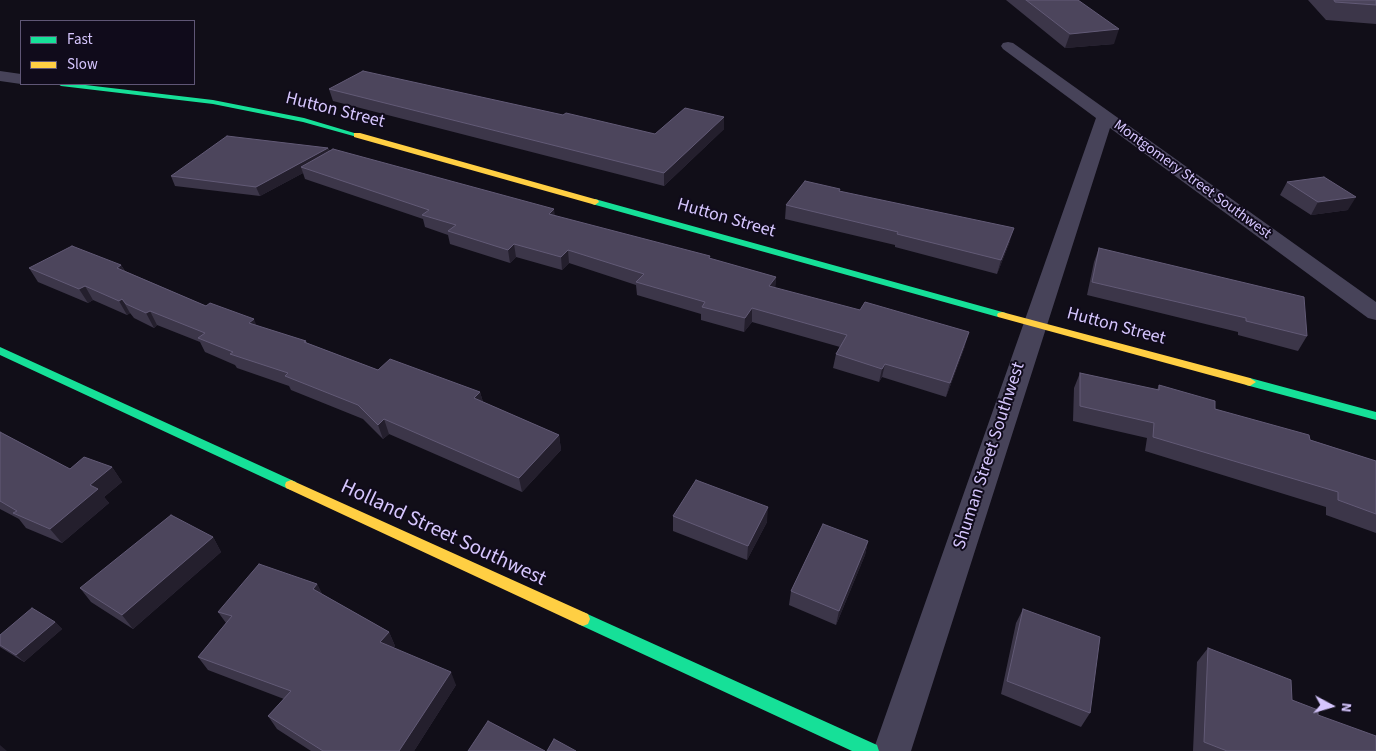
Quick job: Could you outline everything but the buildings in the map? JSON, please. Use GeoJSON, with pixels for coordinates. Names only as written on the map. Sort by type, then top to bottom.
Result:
{"type":"FeatureCollection","features":[{"type":"Feature","properties":{"kind":"street","name":"Montgomery Street Southwest"},"geometry":{"type":"LineString","coordinates":[[1008,46],[1376,314]]}},
{"type":"Feature","properties":{"kind":"street"},"geometry":{"type":"LineString","coordinates":[[0,76],[20,79]]}},
{"type":"Feature","properties":{"kind":"street","name":"Hutton Street"},"geometry":{"type":"LineString","coordinates":[[69,85],[213,102],[304,120],[1033,324],[1376,416]]}},
{"type":"Feature","properties":{"kind":"street","name":"Shuman Street Southwest"},"geometry":{"type":"LineString","coordinates":[[892,751],[1033,324],[1105,116]]}},
{"type":"Feature","properties":{"kind":"street","name":"Holland Street Southwest"},"geometry":{"type":"LineString","coordinates":[[0,351],[871,751]]}},
{"type":"Feature","properties":{"kind":"traffic: fast"},"geometry":{"type":"LineString","coordinates":[[69,85],[213,102],[304,120],[357,135]]}},
{"type":"Feature","properties":{"kind":"traffic: fast"},"geometry":{"type":"LineString","coordinates":[[595,202],[1002,315]]}},
{"type":"Feature","properties":{"kind":"traffic: fast"},"geometry":{"type":"LineString","coordinates":[[0,351],[291,485]]}},
{"type":"Feature","properties":{"kind":"traffic: fast"},"geometry":{"type":"LineString","coordinates":[[1250,382],[1376,416]]}},
{"type":"Feature","properties":{"kind":"traffic: fast"},"geometry":{"type":"LineString","coordinates":[[583,619],[871,751]]}},
{"type":"Feature","properties":{"kind":"traffic: slow"},"geometry":{"type":"LineString","coordinates":[[357,135],[595,202]]}},
{"type":"Feature","properties":{"kind":"traffic: slow"},"geometry":{"type":"LineString","coordinates":[[1002,315],[1250,382]]}},
{"type":"Feature","properties":{"kind":"traffic: slow"},"geometry":{"type":"LineString","coordinates":[[291,485],[583,619]]}}]}
